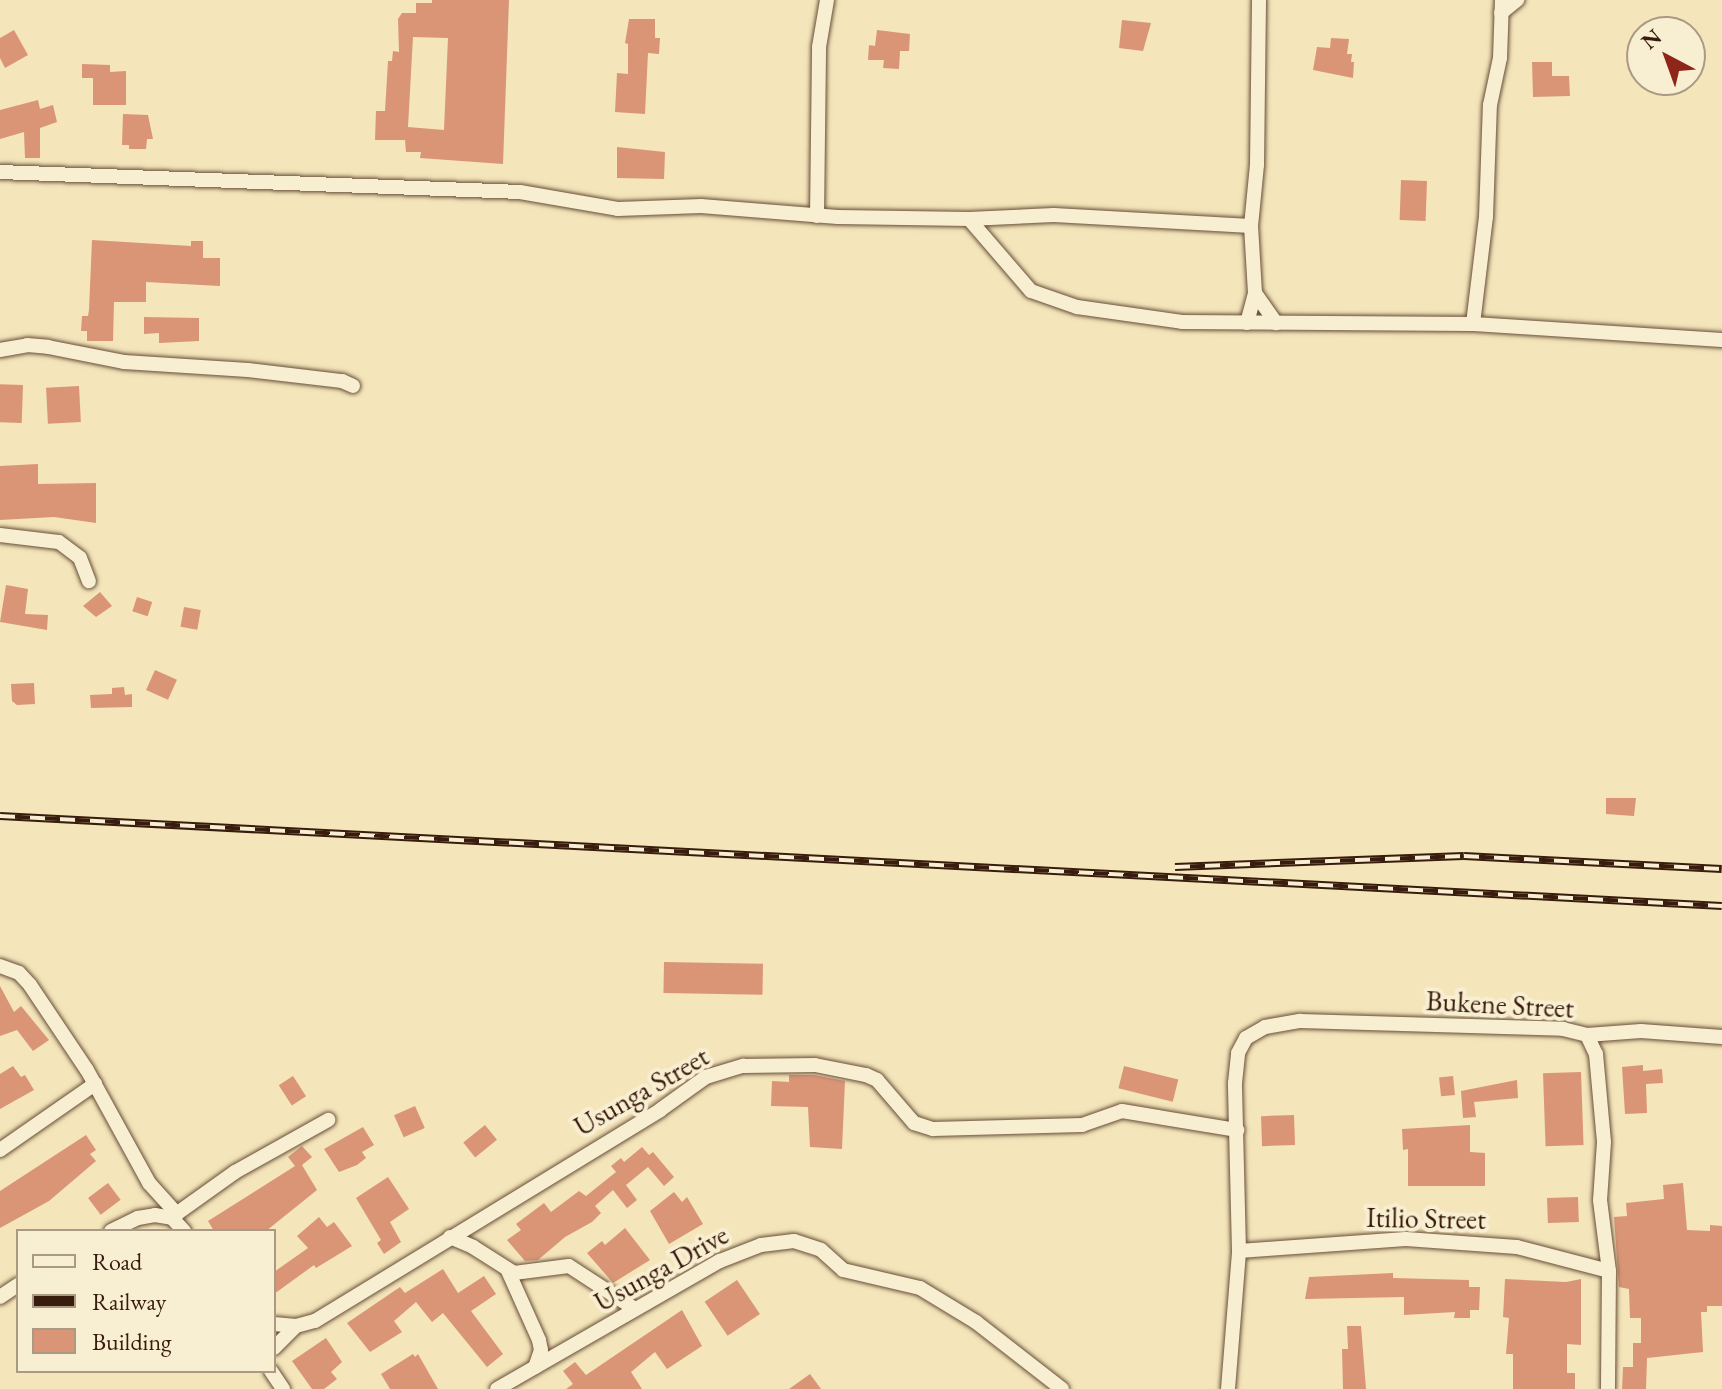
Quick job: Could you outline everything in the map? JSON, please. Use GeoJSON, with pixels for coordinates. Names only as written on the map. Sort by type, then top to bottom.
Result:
{"type":"FeatureCollection","features":[{"type":"Feature","properties":{"kind":"street"},"geometry":{"type":"LineString","coordinates":[[817,216],[819,47],[827,0]]}},
{"type":"Feature","properties":{"kind":"street"},"geometry":{"type":"LineString","coordinates":[[1247,323],[1255,293],[1251,226],[1257,165],[1259,0]]}},
{"type":"Feature","properties":{"kind":"street"},"geometry":{"type":"LineString","coordinates":[[1473,324],[1486,217],[1490,105],[1500,58],[1502,6],[1517,0]]}},
{"type":"Feature","properties":{"kind":"street"},"geometry":{"type":"LineString","coordinates":[[0,172],[520,192],[618,209],[701,206],[817,216],[969,219],[1054,215],[1251,226]]}},
{"type":"Feature","properties":{"kind":"street"},"geometry":{"type":"LineString","coordinates":[[969,219],[1031,291],[1077,307],[1182,322],[1473,324],[1722,340]]}},
{"type":"Feature","properties":{"kind":"street"},"geometry":{"type":"LineString","coordinates":[[1255,293],[1276,323]]}},
{"type":"Feature","properties":{"kind":"street"},"geometry":{"type":"LineString","coordinates":[[0,350],[27,345],[48,347],[124,362],[248,370],[342,381],[353,386]]}},
{"type":"Feature","properties":{"kind":"street"},"geometry":{"type":"LineString","coordinates":[[0,535],[59,542],[80,558],[89,581]]}},
{"type":"Feature","properties":{"kind":"street"},"geometry":{"type":"LineString","coordinates":[[0,966],[19,973],[30,985],[95,1084],[144,1176],[183,1229]]}},
{"type":"Feature","properties":{"kind":"street","name":"Bukene Street"},"geometry":{"type":"LineString","coordinates":[[1228,1389],[1239,1251],[1238,1053],[1246,1038],[1265,1027],[1300,1021],[1563,1029],[1587,1035],[1596,1054],[1604,1142],[1600,1200],[1609,1271],[1608,1389]]}},
{"type":"Feature","properties":{"kind":"street"},"geometry":{"type":"LineString","coordinates":[[1587,1035],[1641,1031],[1722,1037]]}},
{"type":"Feature","properties":{"kind":"street","name":"Usunga Street"},"geometry":{"type":"LineString","coordinates":[[296,1326],[336,1309],[660,1110],[706,1077],[743,1066],[815,1065],[866,1075],[877,1080],[914,1123],[933,1129],[1082,1125],[1122,1111],[1237,1130]]}},
{"type":"Feature","properties":{"kind":"street"},"geometry":{"type":"LineString","coordinates":[[0,1150],[95,1084]]}},
{"type":"Feature","properties":{"kind":"street"},"geometry":{"type":"LineString","coordinates":[[115,1229],[138,1218],[174,1216],[235,1172],[328,1120]]}},
{"type":"Feature","properties":{"kind":"street"},"geometry":{"type":"LineString","coordinates":[[450,1237],[473,1247],[508,1271],[523,1274],[558,1265],[569,1266],[635,1309]]}},
{"type":"Feature","properties":{"kind":"street","name":"Itilio Street"},"geometry":{"type":"LineString","coordinates":[[1239,1251],[1406,1239],[1517,1247],[1609,1271]]}},
{"type":"Feature","properties":{"kind":"street","name":"Usunga Drive"},"geometry":{"type":"LineString","coordinates":[[497,1389],[741,1251],[780,1242],[804,1242],[821,1250],[843,1270],[905,1283],[932,1295],[976,1322],[1062,1389]]}},
{"type":"Feature","properties":{"kind":"street"},"geometry":{"type":"LineString","coordinates":[[508,1271],[539,1340],[540,1358],[535,1367]]}},
{"type":"Feature","properties":{"kind":"street"},"geometry":{"type":"LineString","coordinates":[[276,1324],[296,1326]]}},
{"type":"Feature","properties":{"kind":"street"},"geometry":{"type":"LineString","coordinates":[[276,1346],[296,1326]]}},
{"type":"Feature","properties":{"kind":"building"},"geometry":{"type":"Polygon","coordinates":[[[432,0],[509,0],[503,164],[420,158],[421,152],[406,152],[405,140],[375,140],[376,111],[385,111],[388,61],[392,61],[393,51],[399,52],[398,19],[402,13],[416,13],[416,3],[432,3],[432,0]],[[413,37],[408,127],[444,130],[448,38],[413,37]]]}},
{"type":"Feature","properties":{"kind":"building"},"geometry":{"type":"Polygon","coordinates":[[[629,19],[655,19],[655,38],[660,38],[659,54],[648,53],[645,114],[615,112],[617,73],[628,74],[628,44],[625,43],[629,19]]]}},
{"type":"Feature","properties":{"kind":"building"},"geometry":{"type":"Polygon","coordinates":[[[1122,20],[1151,23],[1143,51],[1119,48],[1122,20]]]}},
{"type":"Feature","properties":{"kind":"building"},"geometry":{"type":"Polygon","coordinates":[[[14,30],[28,55],[5,68],[0,58],[0,38],[14,30]]]}},
{"type":"Feature","properties":{"kind":"building"},"geometry":{"type":"Polygon","coordinates":[[[877,30],[910,34],[909,51],[900,51],[899,69],[883,68],[884,60],[868,60],[869,45],[875,46],[877,30]]]}},
{"type":"Feature","properties":{"kind":"building"},"geometry":{"type":"Polygon","coordinates":[[[1331,38],[1349,39],[1347,54],[1352,54],[1351,62],[1354,62],[1353,78],[1313,70],[1317,47],[1330,48],[1331,38]]]}},
{"type":"Feature","properties":{"kind":"building"},"geometry":{"type":"Polygon","coordinates":[[[1532,62],[1552,62],[1552,76],[1569,76],[1570,96],[1533,97],[1532,62]]]}},
{"type":"Feature","properties":{"kind":"building"},"geometry":{"type":"Polygon","coordinates":[[[82,64],[110,65],[110,72],[126,71],[126,105],[93,105],[93,78],[82,78],[82,64]]]}},
{"type":"Feature","properties":{"kind":"building"},"geometry":{"type":"Polygon","coordinates":[[[38,100],[40,109],[53,105],[57,122],[40,128],[40,158],[25,158],[24,132],[0,139],[0,110],[38,100]]]}},
{"type":"Feature","properties":{"kind":"building"},"geometry":{"type":"Polygon","coordinates":[[[123,114],[148,115],[153,139],[147,139],[146,149],[129,149],[129,145],[122,145],[123,114]]]}},
{"type":"Feature","properties":{"kind":"building"},"geometry":{"type":"Polygon","coordinates":[[[617,147],[665,152],[664,179],[617,178],[617,147]]]}},
{"type":"Feature","properties":{"kind":"building"},"geometry":{"type":"Polygon","coordinates":[[[1401,180],[1427,181],[1426,221],[1400,220],[1401,180]]]}},
{"type":"Feature","properties":{"kind":"building"},"geometry":{"type":"Polygon","coordinates":[[[92,240],[191,246],[191,241],[203,241],[203,258],[220,258],[220,286],[146,282],[146,302],[114,302],[113,341],[87,341],[87,331],[81,331],[82,316],[88,316],[89,310],[92,240]]]}},
{"type":"Feature","properties":{"kind":"building"},"geometry":{"type":"Polygon","coordinates":[[[144,317],[199,318],[199,341],[159,343],[159,333],[144,334],[144,317]]]}},
{"type":"Feature","properties":{"kind":"building"},"geometry":{"type":"Polygon","coordinates":[[[0,384],[23,385],[22,423],[0,422],[0,384]]]}},
{"type":"Feature","properties":{"kind":"building"},"geometry":{"type":"Polygon","coordinates":[[[79,386],[81,422],[48,424],[46,388],[79,386]]]}},
{"type":"Feature","properties":{"kind":"building"},"geometry":{"type":"Polygon","coordinates":[[[38,464],[38,484],[96,483],[96,523],[54,517],[0,520],[0,466],[38,464]]]}},
{"type":"Feature","properties":{"kind":"building"},"geometry":{"type":"Polygon","coordinates":[[[6,585],[28,589],[25,614],[48,615],[47,630],[0,622],[6,585]]]}},
{"type":"Feature","properties":{"kind":"building"},"geometry":{"type":"Polygon","coordinates":[[[100,592],[112,606],[96,617],[83,606],[100,592]]]}},
{"type":"Feature","properties":{"kind":"building"},"geometry":{"type":"Polygon","coordinates":[[[137,597],[152,602],[148,616],[132,611],[137,597]]]}},
{"type":"Feature","properties":{"kind":"building"},"geometry":{"type":"Polygon","coordinates":[[[184,607],[201,610],[197,630],[181,627],[184,607]]]}},
{"type":"Feature","properties":{"kind":"building"},"geometry":{"type":"Polygon","coordinates":[[[155,670],[177,680],[168,700],[146,690],[155,670]]]}},
{"type":"Feature","properties":{"kind":"building"},"geometry":{"type":"Polygon","coordinates":[[[34,683],[35,704],[17,705],[12,701],[11,684],[34,683]]]}},
{"type":"Feature","properties":{"kind":"building"},"geometry":{"type":"Polygon","coordinates":[[[124,687],[125,695],[132,694],[132,707],[91,708],[90,695],[112,694],[112,688],[124,687]]]}},
{"type":"Feature","properties":{"kind":"building"},"geometry":{"type":"Polygon","coordinates":[[[1606,798],[1636,798],[1634,816],[1606,814],[1606,798]]]}},
{"type":"Feature","properties":{"kind":"building"},"geometry":{"type":"Polygon","coordinates":[[[664,962],[763,964],[762,995],[663,993],[664,962]]]}},
{"type":"Feature","properties":{"kind":"building"},"geometry":{"type":"Polygon","coordinates":[[[0,986],[14,1012],[21,1006],[49,1040],[33,1051],[17,1030],[0,1036],[0,986]]]}},
{"type":"Feature","properties":{"kind":"building"},"geometry":{"type":"Polygon","coordinates":[[[1643,1065],[1643,1071],[1662,1069],[1663,1083],[1646,1084],[1647,1113],[1625,1114],[1622,1067],[1643,1065]]]}},
{"type":"Feature","properties":{"kind":"building"},"geometry":{"type":"Polygon","coordinates":[[[13,1066],[21,1077],[25,1075],[34,1090],[0,1109],[0,1074],[13,1066]]]}},
{"type":"Feature","properties":{"kind":"building"},"geometry":{"type":"Polygon","coordinates":[[[1124,1066],[1178,1080],[1173,1102],[1118,1088],[1124,1066]]]}},
{"type":"Feature","properties":{"kind":"building"},"geometry":{"type":"Polygon","coordinates":[[[1581,1072],[1584,1145],[1546,1146],[1543,1073],[1581,1072]]]}},
{"type":"Feature","properties":{"kind":"building"},"geometry":{"type":"Polygon","coordinates":[[[789,1075],[814,1075],[845,1081],[842,1149],[810,1147],[808,1107],[771,1106],[772,1081],[789,1082],[789,1075]]]}},
{"type":"Feature","properties":{"kind":"building"},"geometry":{"type":"Polygon","coordinates":[[[293,1076],[306,1096],[292,1105],[279,1085],[293,1076]]]}},
{"type":"Feature","properties":{"kind":"building"},"geometry":{"type":"Polygon","coordinates":[[[1453,1076],[1455,1095],[1441,1096],[1439,1077],[1453,1076]]]}},
{"type":"Feature","properties":{"kind":"building"},"geometry":{"type":"Polygon","coordinates":[[[1517,1080],[1518,1098],[1474,1102],[1476,1117],[1463,1118],[1461,1091],[1517,1080]]]}},
{"type":"Feature","properties":{"kind":"building"},"geometry":{"type":"Polygon","coordinates":[[[415,1106],[425,1128],[404,1137],[394,1115],[415,1106]]]}},
{"type":"Feature","properties":{"kind":"building"},"geometry":{"type":"Polygon","coordinates":[[[1294,1115],[1295,1145],[1262,1146],[1261,1116],[1294,1115]]]}},
{"type":"Feature","properties":{"kind":"building"},"geometry":{"type":"Polygon","coordinates":[[[485,1125],[497,1140],[475,1157],[463,1143],[485,1125]]]}},
{"type":"Feature","properties":{"kind":"building"},"geometry":{"type":"Polygon","coordinates":[[[1470,1125],[1470,1152],[1485,1153],[1485,1186],[1408,1186],[1408,1149],[1403,1150],[1402,1129],[1470,1125]]]}},
{"type":"Feature","properties":{"kind":"building"},"geometry":{"type":"Polygon","coordinates":[[[363,1127],[374,1145],[362,1152],[366,1158],[357,1165],[339,1172],[324,1149],[363,1127]]]}},
{"type":"Feature","properties":{"kind":"building"},"geometry":{"type":"Polygon","coordinates":[[[86,1135],[96,1150],[90,1154],[96,1161],[49,1201],[0,1228],[0,1191],[86,1135]]]}},
{"type":"Feature","properties":{"kind":"building"},"geometry":{"type":"Polygon","coordinates":[[[302,1146],[312,1157],[302,1165],[317,1190],[268,1229],[213,1229],[208,1221],[295,1166],[288,1157],[302,1146]]]}},
{"type":"Feature","properties":{"kind":"building"},"geometry":{"type":"Polygon","coordinates":[[[642,1147],[649,1155],[653,1152],[674,1177],[664,1186],[648,1167],[626,1185],[637,1200],[627,1208],[613,1190],[595,1206],[601,1213],[592,1222],[565,1237],[538,1260],[525,1261],[507,1240],[521,1230],[516,1224],[544,1203],[551,1212],[579,1191],[586,1196],[616,1172],[611,1166],[621,1158],[624,1162],[642,1147]]]}},
{"type":"Feature","properties":{"kind":"building"},"geometry":{"type":"Polygon","coordinates":[[[388,1177],[409,1209],[390,1222],[401,1242],[384,1254],[377,1243],[381,1240],[356,1198],[388,1177]]]}},
{"type":"Feature","properties":{"kind":"building"},"geometry":{"type":"Polygon","coordinates":[[[108,1183],[121,1200],[101,1215],[88,1198],[108,1183]]]}},
{"type":"Feature","properties":{"kind":"building"},"geometry":{"type":"Polygon","coordinates":[[[1683,1183],[1687,1230],[1710,1231],[1710,1225],[1722,1226],[1722,1306],[1707,1306],[1707,1312],[1701,1312],[1703,1352],[1647,1358],[1646,1389],[1622,1389],[1623,1367],[1633,1367],[1633,1343],[1641,1343],[1641,1318],[1630,1318],[1629,1289],[1619,1287],[1614,1217],[1627,1216],[1626,1203],[1664,1199],[1663,1185],[1683,1183]]]}},
{"type":"Feature","properties":{"kind":"building"},"geometry":{"type":"Polygon","coordinates":[[[674,1192],[682,1202],[687,1197],[703,1224],[669,1244],[650,1211],[674,1192]]]}},
{"type":"Feature","properties":{"kind":"building"},"geometry":{"type":"Polygon","coordinates":[[[1578,1197],[1579,1222],[1548,1223],[1547,1198],[1578,1197]]]}},
{"type":"Feature","properties":{"kind":"building"},"geometry":{"type":"Polygon","coordinates":[[[319,1217],[327,1227],[334,1222],[352,1246],[316,1268],[314,1265],[276,1293],[276,1271],[308,1248],[297,1236],[319,1217]]]}},
{"type":"Feature","properties":{"kind":"building"},"geometry":{"type":"Polygon","coordinates":[[[625,1228],[650,1260],[613,1283],[587,1253],[602,1241],[605,1245],[625,1228]]]}},
{"type":"Feature","properties":{"kind":"building"},"geometry":{"type":"Polygon","coordinates":[[[443,1269],[458,1293],[484,1276],[496,1294],[471,1311],[503,1354],[487,1367],[443,1313],[432,1322],[416,1302],[394,1321],[402,1332],[370,1352],[347,1323],[400,1287],[405,1293],[443,1269]]]}},
{"type":"Feature","properties":{"kind":"building"},"geometry":{"type":"Polygon","coordinates":[[[1393,1273],[1393,1278],[1469,1280],[1469,1287],[1480,1287],[1479,1310],[1470,1310],[1470,1318],[1454,1318],[1455,1312],[1404,1315],[1404,1297],[1305,1299],[1309,1277],[1393,1273]]]}},
{"type":"Feature","properties":{"kind":"building"},"geometry":{"type":"Polygon","coordinates":[[[1505,1279],[1566,1282],[1581,1279],[1581,1345],[1567,1344],[1567,1373],[1575,1373],[1575,1389],[1513,1389],[1513,1354],[1506,1354],[1509,1318],[1503,1317],[1505,1279]]]}},
{"type":"Feature","properties":{"kind":"building"},"geometry":{"type":"Polygon","coordinates":[[[737,1280],[760,1314],[728,1336],[705,1302],[737,1280]]]}},
{"type":"Feature","properties":{"kind":"building"},"geometry":{"type":"Polygon","coordinates":[[[682,1310],[702,1346],[667,1369],[655,1352],[631,1372],[642,1389],[566,1389],[573,1384],[563,1371],[575,1362],[586,1375],[682,1310]]]}},
{"type":"Feature","properties":{"kind":"building"},"geometry":{"type":"Polygon","coordinates":[[[1347,1326],[1361,1326],[1366,1389],[1343,1389],[1342,1349],[1348,1349],[1347,1326]]]}},
{"type":"Feature","properties":{"kind":"building"},"geometry":{"type":"Polygon","coordinates":[[[326,1338],[342,1362],[331,1372],[337,1379],[324,1389],[312,1389],[292,1361],[326,1338]]]}},
{"type":"Feature","properties":{"kind":"building"},"geometry":{"type":"Polygon","coordinates":[[[413,1354],[415,1357],[418,1354],[438,1389],[390,1389],[381,1374],[413,1354]]]}},
{"type":"Feature","properties":{"kind":"building"},"geometry":{"type":"Polygon","coordinates":[[[810,1374],[821,1389],[789,1389],[810,1374]]]}},
{"type":"Feature","properties":{"kind":"railway"},"geometry":{"type":"LineString","coordinates":[[0,816],[1722,906]]}},
{"type":"Feature","properties":{"kind":"railway"},"geometry":{"type":"LineString","coordinates":[[1175,867],[1464,856],[1722,869]]}}]}
